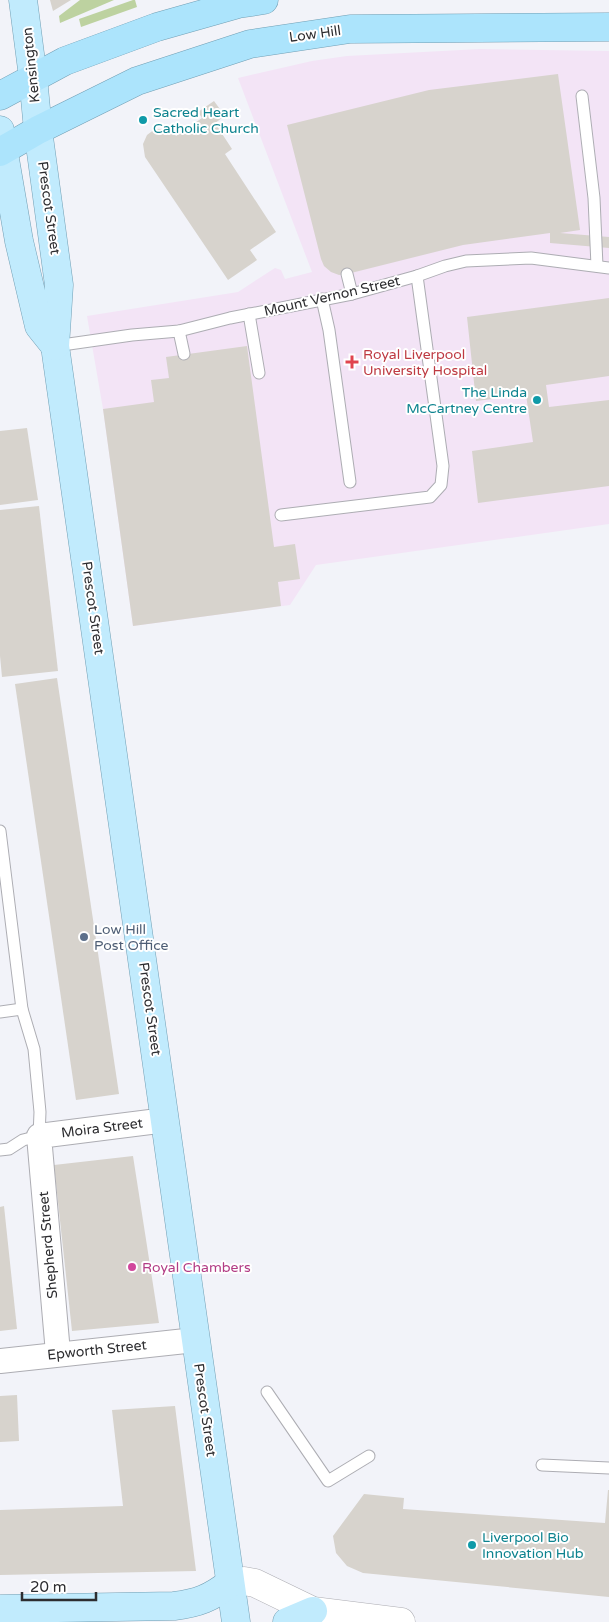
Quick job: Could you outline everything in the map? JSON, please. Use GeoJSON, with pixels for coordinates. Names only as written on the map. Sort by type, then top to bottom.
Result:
{"type":"FeatureCollection","features":[{"type":"Feature","properties":{"kind":"highway"},"geometry":{"type":"LineString","coordinates":[[0,96],[65,61],[157,27],[238,4],[264,0]]}},
{"type":"Feature","properties":{"kind":"highway","name":"Low Hill"},"geometry":{"type":"LineString","coordinates":[[1,144],[38,130],[137,81],[250,44],[350,29],[609,27]]}},
{"type":"Feature","properties":{"kind":"main road","name":"Kensington"},"geometry":{"type":"LineString","coordinates":[[23,0],[38,130]]}},
{"type":"Feature","properties":{"kind":"main road","name":"Prescot Street"},"geometry":{"type":"LineString","coordinates":[[38,130],[59,284],[55,346],[236,1622]]}},
{"type":"Feature","properties":{"kind":"main road"},"geometry":{"type":"LineString","coordinates":[[1,144],[19,242],[38,326],[55,346]]}},
{"type":"Feature","properties":{"kind":"main road"},"geometry":{"type":"LineString","coordinates":[[0,1609],[184,1614],[193,1604],[206,1599],[230,1583]]}},
{"type":"Feature","properties":{"kind":"main road"},"geometry":{"type":"LineString","coordinates":[[287,1622],[313,1612]]}},
{"type":"Feature","properties":{"kind":"street","name":"Moira Street"},"geometry":{"type":"LineString","coordinates":[[39,1136],[166,1120]]}},
{"type":"Feature","properties":{"kind":"street","name":"Shepherd Street"},"geometry":{"type":"LineString","coordinates":[[39,1136],[58,1354]]}},
{"type":"Feature","properties":{"kind":"street","name":"Epworth Street"},"geometry":{"type":"LineString","coordinates":[[0,1361],[195,1340]]}},
{"type":"Feature","properties":{"kind":"street"},"geometry":{"type":"LineString","coordinates":[[230,1583],[244,1581],[255,1583],[313,1612],[401,1622]]}},
{"type":"Feature","properties":{"kind":"lane"},"geometry":{"type":"LineString","coordinates":[[582,96],[603,267]]}},
{"type":"Feature","properties":{"kind":"lane","name":"Mount Vernon Street"},"geometry":{"type":"LineString","coordinates":[[55,346],[132,335],[180,331],[192,326],[352,294],[466,261],[531,258],[603,267]]}},
{"type":"Feature","properties":{"kind":"lane"},"geometry":{"type":"LineString","coordinates":[[347,274],[352,294]]}},
{"type":"Feature","properties":{"kind":"lane"},"geometry":{"type":"LineString","coordinates":[[281,515],[430,497],[441,485],[443,466],[418,276]]}},
{"type":"Feature","properties":{"kind":"lane"},"geometry":{"type":"LineString","coordinates":[[322,299],[329,330],[350,482]]}},
{"type":"Feature","properties":{"kind":"lane"},"geometry":{"type":"LineString","coordinates":[[249,314],[251,349],[259,373]]}},
{"type":"Feature","properties":{"kind":"lane"},"geometry":{"type":"LineString","coordinates":[[180,331],[184,354]]}},
{"type":"Feature","properties":{"kind":"lane"},"geometry":{"type":"LineString","coordinates":[[0,831],[22,1009],[34,1049],[40,1112],[39,1136],[22,1140],[9,1149],[0,1150]]}},
{"type":"Feature","properties":{"kind":"lane"},"geometry":{"type":"LineString","coordinates":[[0,1012],[22,1009]]}},
{"type":"Feature","properties":{"kind":"lane"},"geometry":{"type":"LineString","coordinates":[[267,1392],[328,1482],[369,1456]]}},
{"type":"Feature","properties":{"kind":"lane"},"geometry":{"type":"LineString","coordinates":[[542,1465],[609,1468]]}},
{"type":"Feature","properties":{"kind":"shaded area","name":"Royal Liverpool University Hospital"},"geometry":{"type":"Polygon","coordinates":[[[480,49],[609,51],[609,524],[316,565],[290,605],[133,626],[103,409],[87,316],[238,292],[275,268],[281,270],[285,279],[312,272],[238,78],[312,61],[347,56],[480,49]]]}},
{"type":"Feature","properties":{"kind":"green space"},"geometry":{"type":"Polygon","coordinates":[[[80,0],[114,0],[60,23],[59,16],[80,0]]]}},
{"type":"Feature","properties":{"kind":"green space"},"geometry":{"type":"Polygon","coordinates":[[[135,0],[137,7],[81,27],[79,19],[135,0]]]}},
{"type":"Feature","properties":{"kind":"building"},"geometry":{"type":"Polygon","coordinates":[[[50,0],[71,0],[53,11],[50,0]]]}},
{"type":"Feature","properties":{"kind":"building"},"geometry":{"type":"Polygon","coordinates":[[[558,74],[580,230],[560,233],[609,237],[609,248],[550,243],[550,233],[463,245],[347,274],[339,275],[331,272],[324,266],[287,125],[429,90],[558,74]]]}},
{"type":"Feature","properties":{"kind":"building"},"geometry":{"type":"Polygon","coordinates":[[[214,101],[225,116],[215,123],[232,149],[225,154],[276,232],[250,250],[257,260],[228,280],[145,157],[143,144],[147,135],[155,129],[165,129],[176,136],[202,118],[198,112],[214,101]]]}},
{"type":"Feature","properties":{"kind":"building","name":"The Linda McCartney Centre"},"geometry":{"type":"Polygon","coordinates":[[[609,298],[609,376],[546,385],[549,407],[609,400],[609,486],[478,503],[472,451],[533,442],[526,395],[476,401],[467,317],[609,298]]]}},
{"type":"Feature","properties":{"kind":"building"},"geometry":{"type":"Polygon","coordinates":[[[247,346],[274,547],[295,544],[300,579],[278,582],[281,606],[133,626],[103,409],[154,402],[151,380],[169,378],[166,357],[247,346]]]}},
{"type":"Feature","properties":{"kind":"building"},"geometry":{"type":"Polygon","coordinates":[[[27,428],[38,500],[0,505],[0,431],[27,428]]]}},
{"type":"Feature","properties":{"kind":"building"},"geometry":{"type":"Polygon","coordinates":[[[39,506],[58,671],[2,677],[0,656],[0,510],[39,506]]]}},
{"type":"Feature","properties":{"kind":"building"},"geometry":{"type":"Polygon","coordinates":[[[57,678],[119,1094],[76,1100],[15,684],[57,678]]]}},
{"type":"Feature","properties":{"kind":"building"},"geometry":{"type":"Polygon","coordinates":[[[133,1156],[159,1323],[72,1331],[54,1165],[133,1156]]]}},
{"type":"Feature","properties":{"kind":"building"},"geometry":{"type":"Polygon","coordinates":[[[4,1206],[17,1329],[0,1331],[0,1207],[4,1206]]]}},
{"type":"Feature","properties":{"kind":"building"},"geometry":{"type":"Polygon","coordinates":[[[17,1395],[19,1441],[0,1442],[0,1396],[17,1395]]]}},
{"type":"Feature","properties":{"kind":"building"},"geometry":{"type":"Polygon","coordinates":[[[175,1406],[196,1571],[0,1575],[0,1510],[123,1506],[112,1410],[175,1406]]]}},
{"type":"Feature","properties":{"kind":"building","name":"Liverpool Bio Innovation Hub"},"geometry":{"type":"Polygon","coordinates":[[[608,1490],[609,1597],[363,1573],[347,1566],[336,1553],[333,1536],[364,1494],[404,1498],[403,1509],[605,1523],[608,1490]]]}},
{"type":"Feature","properties":{"kind":"place","name":"Sacred Heart Catholic Church"},"geometry":{"type":"Point","coordinates":[143,120]}},
{"type":"Feature","properties":{"kind":"place","name":"Royal Liverpool University Hospital"},"geometry":{"type":"Point","coordinates":[352,362]}},
{"type":"Feature","properties":{"kind":"place","name":"The Linda McCartney Centre"},"geometry":{"type":"Point","coordinates":[537,400]}},
{"type":"Feature","properties":{"kind":"place","name":"Low Hill Post Office"},"geometry":{"type":"Point","coordinates":[84,937]}},
{"type":"Feature","properties":{"kind":"place","name":"Royal Chambers"},"geometry":{"type":"Point","coordinates":[132,1267]}},
{"type":"Feature","properties":{"kind":"place","name":"Liverpool Bio Innovation Hub"},"geometry":{"type":"Point","coordinates":[472,1545]}}]}
